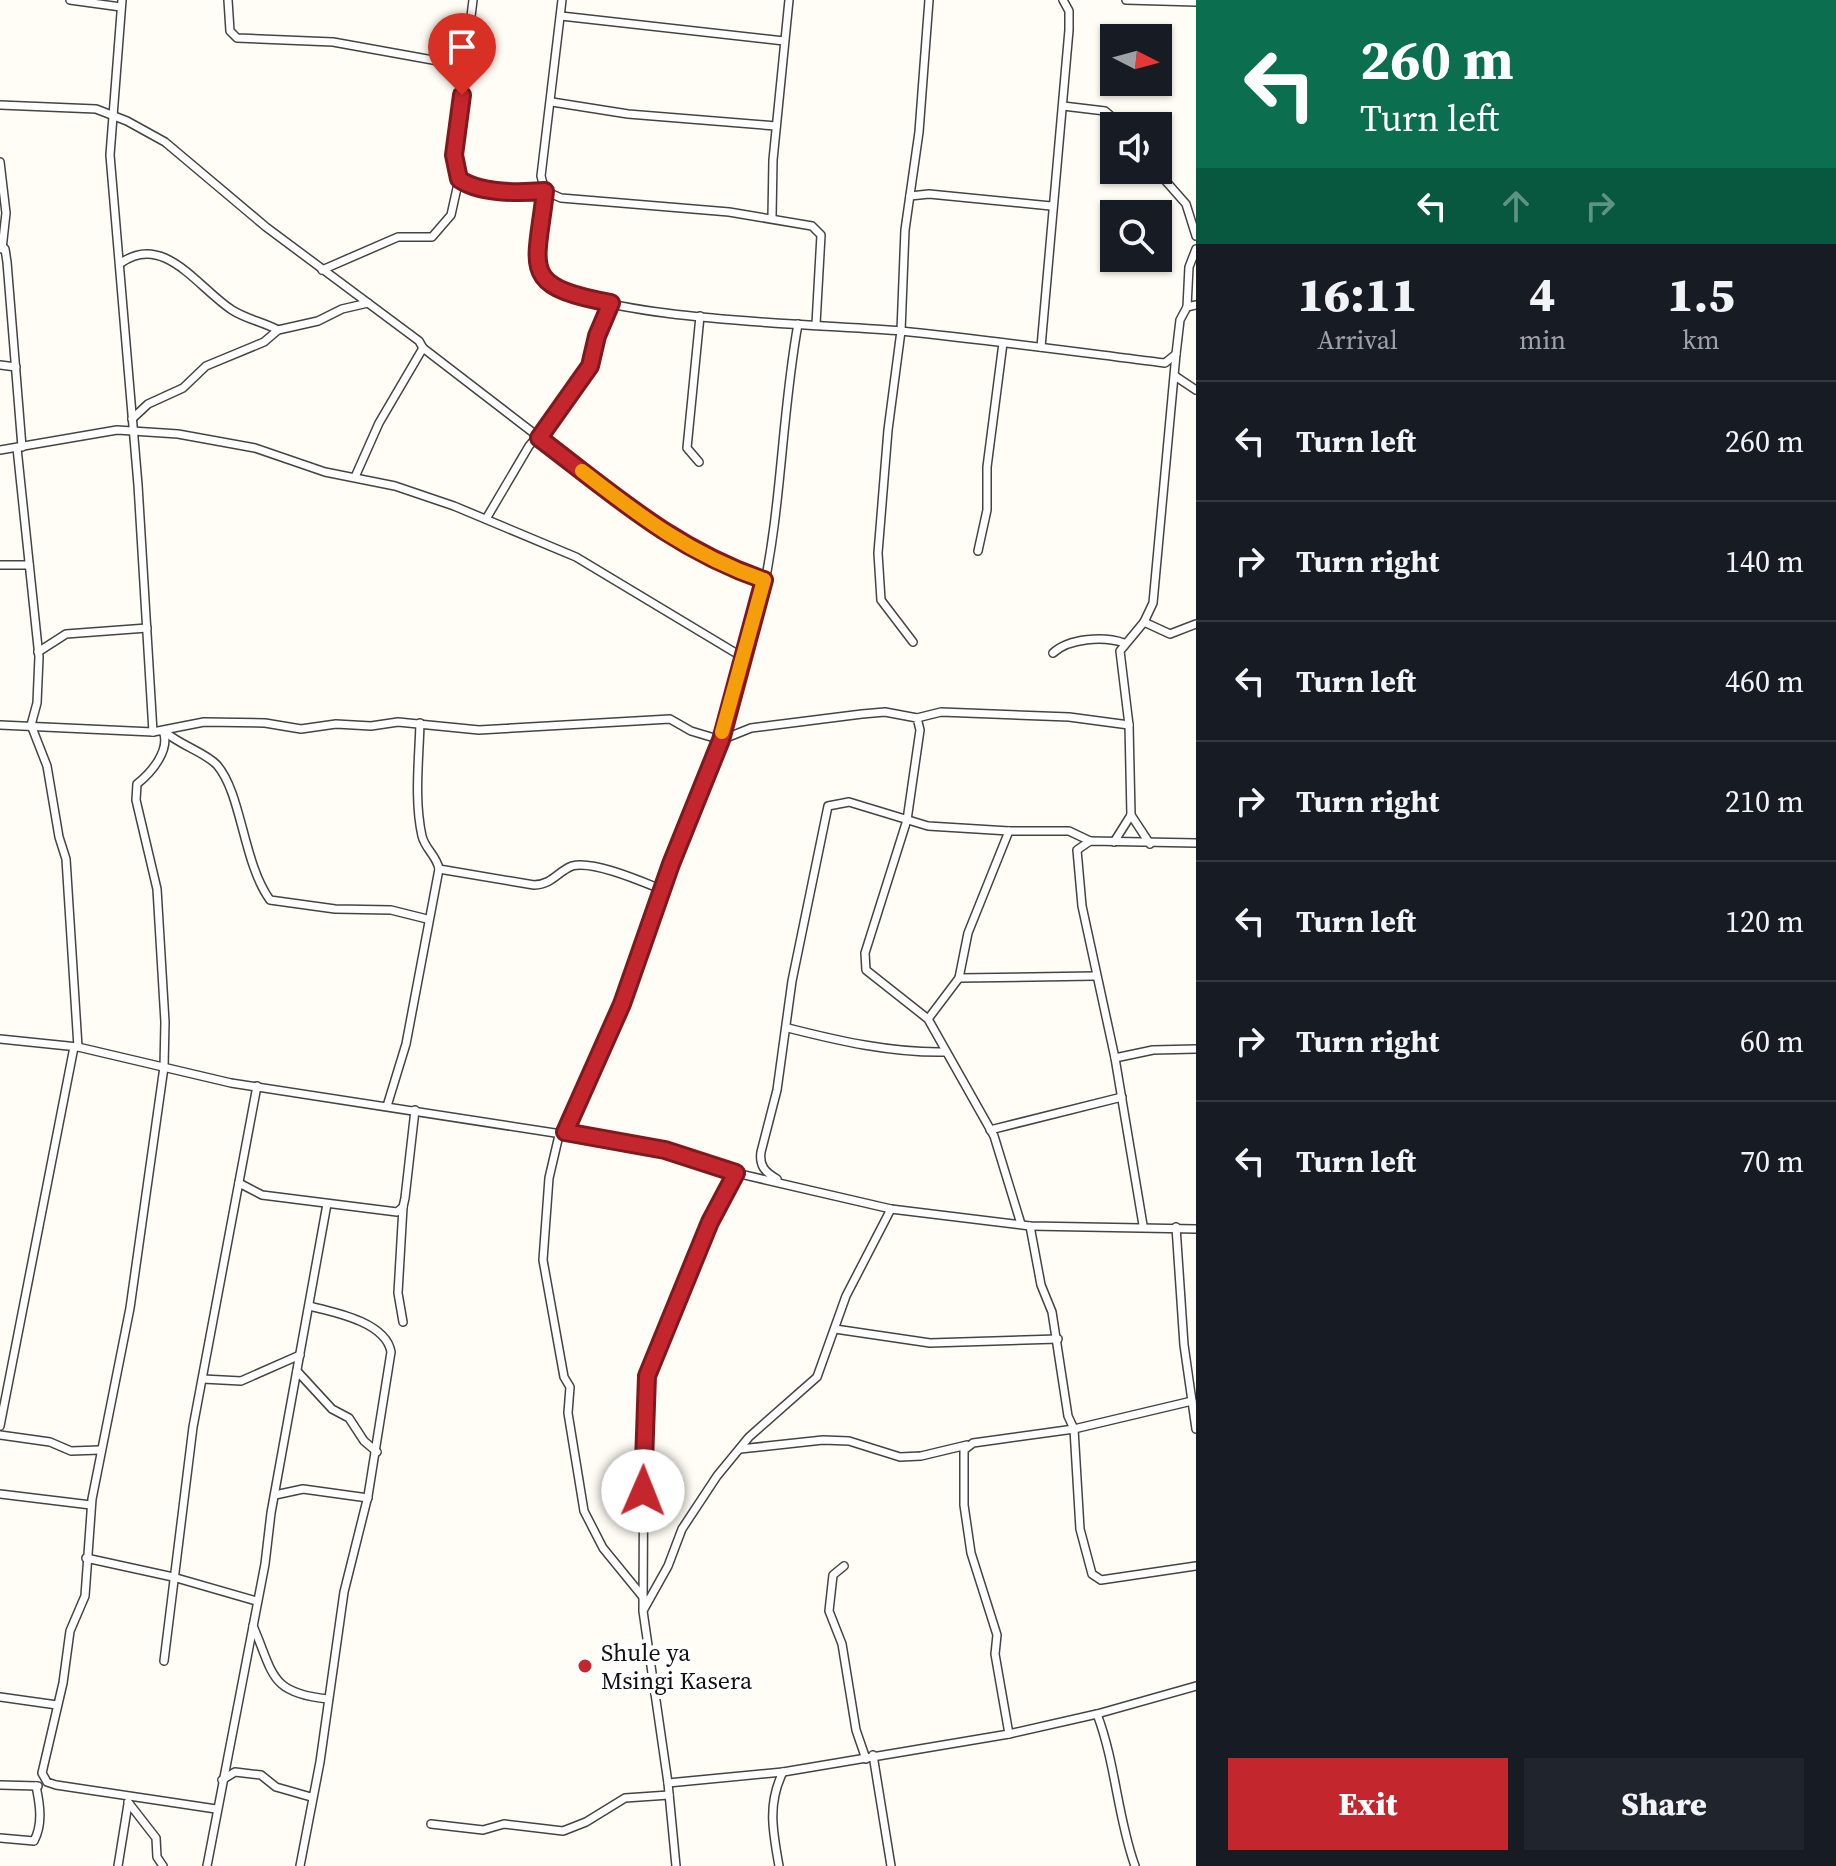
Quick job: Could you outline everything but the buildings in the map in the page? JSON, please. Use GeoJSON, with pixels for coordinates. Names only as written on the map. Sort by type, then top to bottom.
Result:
{"type":"FeatureCollection","features":[{"type":"Feature","properties":{"kind":"street"},"geometry":{"type":"LineString","coordinates":[[70,0],[122,3],[110,155],[121,263],[153,732]]}},
{"type":"Feature","properties":{"kind":"street"},"geometry":{"type":"LineString","coordinates":[[228,0],[230,31],[237,38],[333,42],[466,66]]}},
{"type":"Feature","properties":{"kind":"street"},"geometry":{"type":"LineString","coordinates":[[322,270],[398,237],[432,237],[451,215],[459,179],[454,155],[473,0]]}},
{"type":"Feature","properties":{"kind":"street"},"geometry":{"type":"LineString","coordinates":[[562,0],[541,176],[545,191],[535,263],[542,276],[557,288],[611,303],[700,316],[901,331],[1165,363],[1176,354]]}},
{"type":"Feature","properties":{"kind":"street"},"geometry":{"type":"LineString","coordinates":[[772,217],[776,126],[789,0]]}},
{"type":"Feature","properties":{"kind":"street"},"geometry":{"type":"LineString","coordinates":[[913,642],[884,606],[878,586],[888,430],[901,331],[905,230],[929,0]]}},
{"type":"Feature","properties":{"kind":"street"},"geometry":{"type":"LineString","coordinates":[[1041,347],[1051,206],[1069,30],[1069,11],[1063,0]]}},
{"type":"Feature","properties":{"kind":"street"},"geometry":{"type":"LineString","coordinates":[[1126,0],[1196,2]]}},
{"type":"Feature","properties":{"kind":"street"},"geometry":{"type":"LineString","coordinates":[[561,16],[784,41]]}},
{"type":"Feature","properties":{"kind":"street"},"geometry":{"type":"LineString","coordinates":[[552,102],[628,114],[776,126]]}},
{"type":"Feature","properties":{"kind":"street"},"geometry":{"type":"LineString","coordinates":[[0,105],[88,108],[113,115],[165,142],[322,270],[419,341],[423,348],[661,531],[718,564],[764,580]]}},
{"type":"Feature","properties":{"kind":"street"},"geometry":{"type":"LineString","coordinates":[[1063,106],[1106,112]]}},
{"type":"Feature","properties":{"kind":"street"},"geometry":{"type":"LineString","coordinates":[[0,162],[6,213],[2,247],[16,367],[19,448],[38,652],[37,703],[31,725],[47,766],[66,859],[76,1047],[0,1426]]}},
{"type":"Feature","properties":{"kind":"street"},"geometry":{"type":"LineString","coordinates":[[459,179],[468,186],[525,193],[545,191],[561,198],[802,222],[821,235],[816,324]]}},
{"type":"Feature","properties":{"kind":"street"},"geometry":{"type":"LineString","coordinates":[[1168,184],[1186,204],[1196,236]]}},
{"type":"Feature","properties":{"kind":"street"},"geometry":{"type":"LineString","coordinates":[[910,196],[929,194],[1051,206]]}},
{"type":"Feature","properties":{"kind":"street"},"geometry":{"type":"LineString","coordinates":[[1150,844],[1131,815],[1129,725],[1120,667],[1124,643],[1144,622],[1153,603],[1180,320],[1192,306],[1189,267],[1196,249]]}},
{"type":"Feature","properties":{"kind":"street"},"geometry":{"type":"LineString","coordinates":[[121,263],[133,255],[146,252],[163,256],[232,310],[278,330]]}},
{"type":"Feature","properties":{"kind":"street"},"geometry":{"type":"LineString","coordinates":[[132,419],[148,404],[183,388],[206,366],[264,342],[278,330],[318,321],[342,309],[368,303]]}},
{"type":"Feature","properties":{"kind":"street"},"geometry":{"type":"LineString","coordinates":[[486,519],[529,446],[539,438],[590,366],[597,336],[611,303]]}},
{"type":"Feature","properties":{"kind":"street"},"geometry":{"type":"LineString","coordinates":[[699,462],[687,448],[700,316]]}},
{"type":"Feature","properties":{"kind":"street"},"geometry":{"type":"LineString","coordinates":[[643,1597],[603,1548],[584,1511],[568,1413],[570,1387],[564,1377],[543,1260],[549,1178],[562,1132],[622,1004],[721,740],[764,580],[781,484],[787,395],[798,324]]}},
{"type":"Feature","properties":{"kind":"street"},"geometry":{"type":"LineString","coordinates":[[978,551],[987,510],[987,467],[1003,343]]}},
{"type":"Feature","properties":{"kind":"street"},"geometry":{"type":"LineString","coordinates":[[355,477],[379,423],[423,348]]}},
{"type":"Feature","properties":{"kind":"street"},"geometry":{"type":"LineString","coordinates":[[0,365],[16,367]]}},
{"type":"Feature","properties":{"kind":"street"},"geometry":{"type":"LineString","coordinates":[[1175,376],[1196,390]]}},
{"type":"Feature","properties":{"kind":"street"},"geometry":{"type":"LineString","coordinates":[[0,450],[117,430],[133,431],[227,442],[395,486],[486,519],[576,557],[744,658]]}},
{"type":"Feature","properties":{"kind":"street"},"geometry":{"type":"LineString","coordinates":[[0,565],[29,565]]}},
{"type":"Feature","properties":{"kind":"street"},"geometry":{"type":"LineString","coordinates":[[1144,622],[1170,634],[1196,624]]}},
{"type":"Feature","properties":{"kind":"street"},"geometry":{"type":"LineString","coordinates":[[38,652],[66,634],[147,628]]}},
{"type":"Feature","properties":{"kind":"street"},"geometry":{"type":"LineString","coordinates":[[1053,653],[1061,646],[1077,642],[1112,639],[1124,643]]}},
{"type":"Feature","properties":{"kind":"street"},"geometry":{"type":"LineString","coordinates":[[0,725],[153,732],[204,722],[265,723],[301,729],[420,723],[479,730],[670,719],[691,731],[721,740],[751,728],[885,712],[917,718],[941,712],[1069,717],[1129,725]]}},
{"type":"Feature","properties":{"kind":"street"},"geometry":{"type":"LineString","coordinates":[[917,718],[920,730],[918,752],[907,820],[865,953],[866,970],[928,1019],[990,1130],[1011,1184],[1021,1224]]}},
{"type":"Feature","properties":{"kind":"street"},"geometry":{"type":"LineString","coordinates":[[387,1106],[406,1044],[427,919],[439,869],[423,839],[418,777],[420,723]]}},
{"type":"Feature","properties":{"kind":"street"},"geometry":{"type":"LineString","coordinates":[[163,731],[187,750],[215,763],[223,774],[248,852],[270,900],[335,909],[391,910],[427,919]]}},
{"type":"Feature","properties":{"kind":"street"},"geometry":{"type":"LineString","coordinates":[[47,1782],[42,1773],[70,1631],[85,1596],[91,1505],[130,1308],[164,1067],[157,889],[136,800],[137,784],[152,770],[165,744],[163,731]]}},
{"type":"Feature","properties":{"kind":"street"},"geometry":{"type":"LineString","coordinates":[[781,1182],[765,1172],[760,1161],[788,1028],[792,981],[828,806],[849,802],[928,826],[1069,831],[1090,841],[1196,843]]}},
{"type":"Feature","properties":{"kind":"street"},"geometry":{"type":"LineString","coordinates":[[1114,842],[1131,815]]}},
{"type":"Feature","properties":{"kind":"street"},"geometry":{"type":"LineString","coordinates":[[928,1019],[959,978],[968,933],[1009,831]]}},
{"type":"Feature","properties":{"kind":"street"},"geometry":{"type":"LineString","coordinates":[[1090,841],[1081,845],[1077,856],[1095,976],[1115,1058],[1143,1225]]}},
{"type":"Feature","properties":{"kind":"street"},"geometry":{"type":"LineString","coordinates":[[439,869],[534,885],[547,884],[569,867],[579,865],[627,875],[663,890]]}},
{"type":"Feature","properties":{"kind":"street"},"geometry":{"type":"LineString","coordinates":[[959,978],[1095,976]]}},
{"type":"Feature","properties":{"kind":"street"},"geometry":{"type":"LineString","coordinates":[[788,1028],[837,1041],[919,1052],[945,1052]]}},
{"type":"Feature","properties":{"kind":"street"},"geometry":{"type":"LineString","coordinates":[[0,1039],[76,1047],[257,1086],[665,1150],[736,1173],[891,1209],[1030,1226],[1143,1225],[1196,1229]]}},
{"type":"Feature","properties":{"kind":"street"},"geometry":{"type":"LineString","coordinates":[[1115,1058],[1153,1050],[1196,1049]]}},
{"type":"Feature","properties":{"kind":"street"},"geometry":{"type":"LineString","coordinates":[[164,1661],[173,1577],[203,1379],[257,1086]]}},
{"type":"Feature","properties":{"kind":"street"},"geometry":{"type":"LineString","coordinates":[[990,1130],[1122,1097]]}},
{"type":"Feature","properties":{"kind":"street"},"geometry":{"type":"LineString","coordinates":[[403,1322],[398,1293],[403,1207],[415,1110]]}},
{"type":"Feature","properties":{"kind":"street"},"geometry":{"type":"LineString","coordinates":[[676,1866],[668,1783],[643,1611],[647,1376],[710,1222],[736,1173]]}},
{"type":"Feature","properties":{"kind":"street"},"geometry":{"type":"LineString","coordinates":[[239,1183],[262,1195],[381,1212],[403,1207]]}},
{"type":"Feature","properties":{"kind":"street"},"geometry":{"type":"LineString","coordinates":[[207,1866],[265,1564],[327,1204]]}},
{"type":"Feature","properties":{"kind":"street"},"geometry":{"type":"LineString","coordinates":[[643,1611],[668,1566],[682,1529],[717,1476],[740,1449],[811,1384],[856,1274],[891,1209]]}},
{"type":"Feature","properties":{"kind":"street"},"geometry":{"type":"LineString","coordinates":[[1030,1226],[1041,1285],[1058,1339],[1068,1416],[1074,1429],[1080,1529],[1096,1578],[1196,1566]]}},
{"type":"Feature","properties":{"kind":"street"},"geometry":{"type":"LineString","coordinates":[[1176,1227],[1196,1429]]}},
{"type":"Feature","properties":{"kind":"street"},"geometry":{"type":"LineString","coordinates":[[300,1866],[344,1592],[377,1452],[389,1343],[359,1321],[309,1306]]}},
{"type":"Feature","properties":{"kind":"street"},"geometry":{"type":"LineString","coordinates":[[835,1329],[930,1343],[1058,1339]]}},
{"type":"Feature","properties":{"kind":"street"},"geometry":{"type":"LineString","coordinates":[[0,1354],[12,1354]]}},
{"type":"Feature","properties":{"kind":"street"},"geometry":{"type":"LineString","coordinates":[[203,1379],[241,1381],[300,1355]]}},
{"type":"Feature","properties":{"kind":"street"},"geometry":{"type":"LineString","coordinates":[[297,1371],[332,1409],[349,1418],[364,1441],[377,1452]]}},
{"type":"Feature","properties":{"kind":"street"},"geometry":{"type":"LineString","coordinates":[[740,1449],[823,1440],[849,1441],[900,1457],[921,1456],[967,1445],[1074,1429],[1192,1401]]}},
{"type":"Feature","properties":{"kind":"street"},"geometry":{"type":"LineString","coordinates":[[0,1435],[50,1442],[71,1451],[100,1450]]}},
{"type":"Feature","properties":{"kind":"street"},"geometry":{"type":"LineString","coordinates":[[967,1445],[963,1462],[968,1529],[987,1610],[997,1635],[995,1654],[1009,1734]]}},
{"type":"Feature","properties":{"kind":"street"},"geometry":{"type":"LineString","coordinates":[[275,1495],[303,1489],[368,1498]]}},
{"type":"Feature","properties":{"kind":"street"},"geometry":{"type":"LineString","coordinates":[[0,1494],[91,1505]]}},
{"type":"Feature","properties":{"kind":"street"},"geometry":{"type":"LineString","coordinates":[[86,1558],[173,1577],[256,1601]]}},
{"type":"Feature","properties":{"kind":"street"},"geometry":{"type":"LineString","coordinates":[[844,1566],[833,1575],[828,1605],[842,1644],[856,1730],[870,1757],[891,1866]]}},
{"type":"Feature","properties":{"kind":"street"},"geometry":{"type":"LineString","coordinates":[[252,1624],[277,1681],[299,1696],[328,1699]]}},
{"type":"Feature","properties":{"kind":"street"},"geometry":{"type":"LineString","coordinates":[[668,1783],[783,1772],[1009,1734],[1097,1714],[1196,1686]]}},
{"type":"Feature","properties":{"kind":"street"},"geometry":{"type":"LineString","coordinates":[[0,1697],[57,1705]]}},
{"type":"Feature","properties":{"kind":"street"},"geometry":{"type":"LineString","coordinates":[[1097,1714],[1112,1762],[1122,1829],[1135,1866]]}},
{"type":"Feature","properties":{"kind":"street"},"geometry":{"type":"LineString","coordinates":[[222,1780],[235,1772],[261,1775],[276,1787],[311,1797]]}},
{"type":"Feature","properties":{"kind":"street"},"geometry":{"type":"LineString","coordinates":[[779,1866],[771,1820],[772,1793],[783,1772]]}},
{"type":"Feature","properties":{"kind":"street"},"geometry":{"type":"LineString","coordinates":[[0,1785],[36,1786],[47,1782],[128,1800],[216,1809]]}},
{"type":"Feature","properties":{"kind":"street"},"geometry":{"type":"LineString","coordinates":[[0,1838],[34,1841],[40,1807],[36,1786]]}},
{"type":"Feature","properties":{"kind":"street"},"geometry":{"type":"LineString","coordinates":[[431,1824],[483,1830],[504,1824],[563,1831],[586,1822],[625,1798],[669,1795]]}},
{"type":"Feature","properties":{"kind":"street"},"geometry":{"type":"LineString","coordinates":[[118,1866],[128,1800]]}},
{"type":"Feature","properties":{"kind":"street"},"geometry":{"type":"LineString","coordinates":[[128,1800],[156,1838],[157,1857],[163,1866]]}},
{"type":"Feature","properties":{"kind":"slow traffic"},"geometry":{"type":"LineString","coordinates":[[582,471],[661,531],[718,564],[764,580],[760,604],[722,732]]}},
{"type":"Feature","properties":{"kind":"place","name":"Shule ya Msingi Kasera"},"geometry":{"type":"Point","coordinates":[585,1666]}},
{"type":"Feature","properties":{"kind":"route"},"geometry":{"type":"LineString","coordinates":[[462,95],[454,155],[459,179],[468,186],[525,193],[545,191],[535,263],[542,276],[557,288],[611,303],[597,336],[596,352],[590,366],[539,438],[661,531],[718,564],[764,580],[721,740],[671,864],[622,1004],[565,1132],[665,1150],[736,1173],[719,1201],[647,1376],[643,1491]]}}]}
